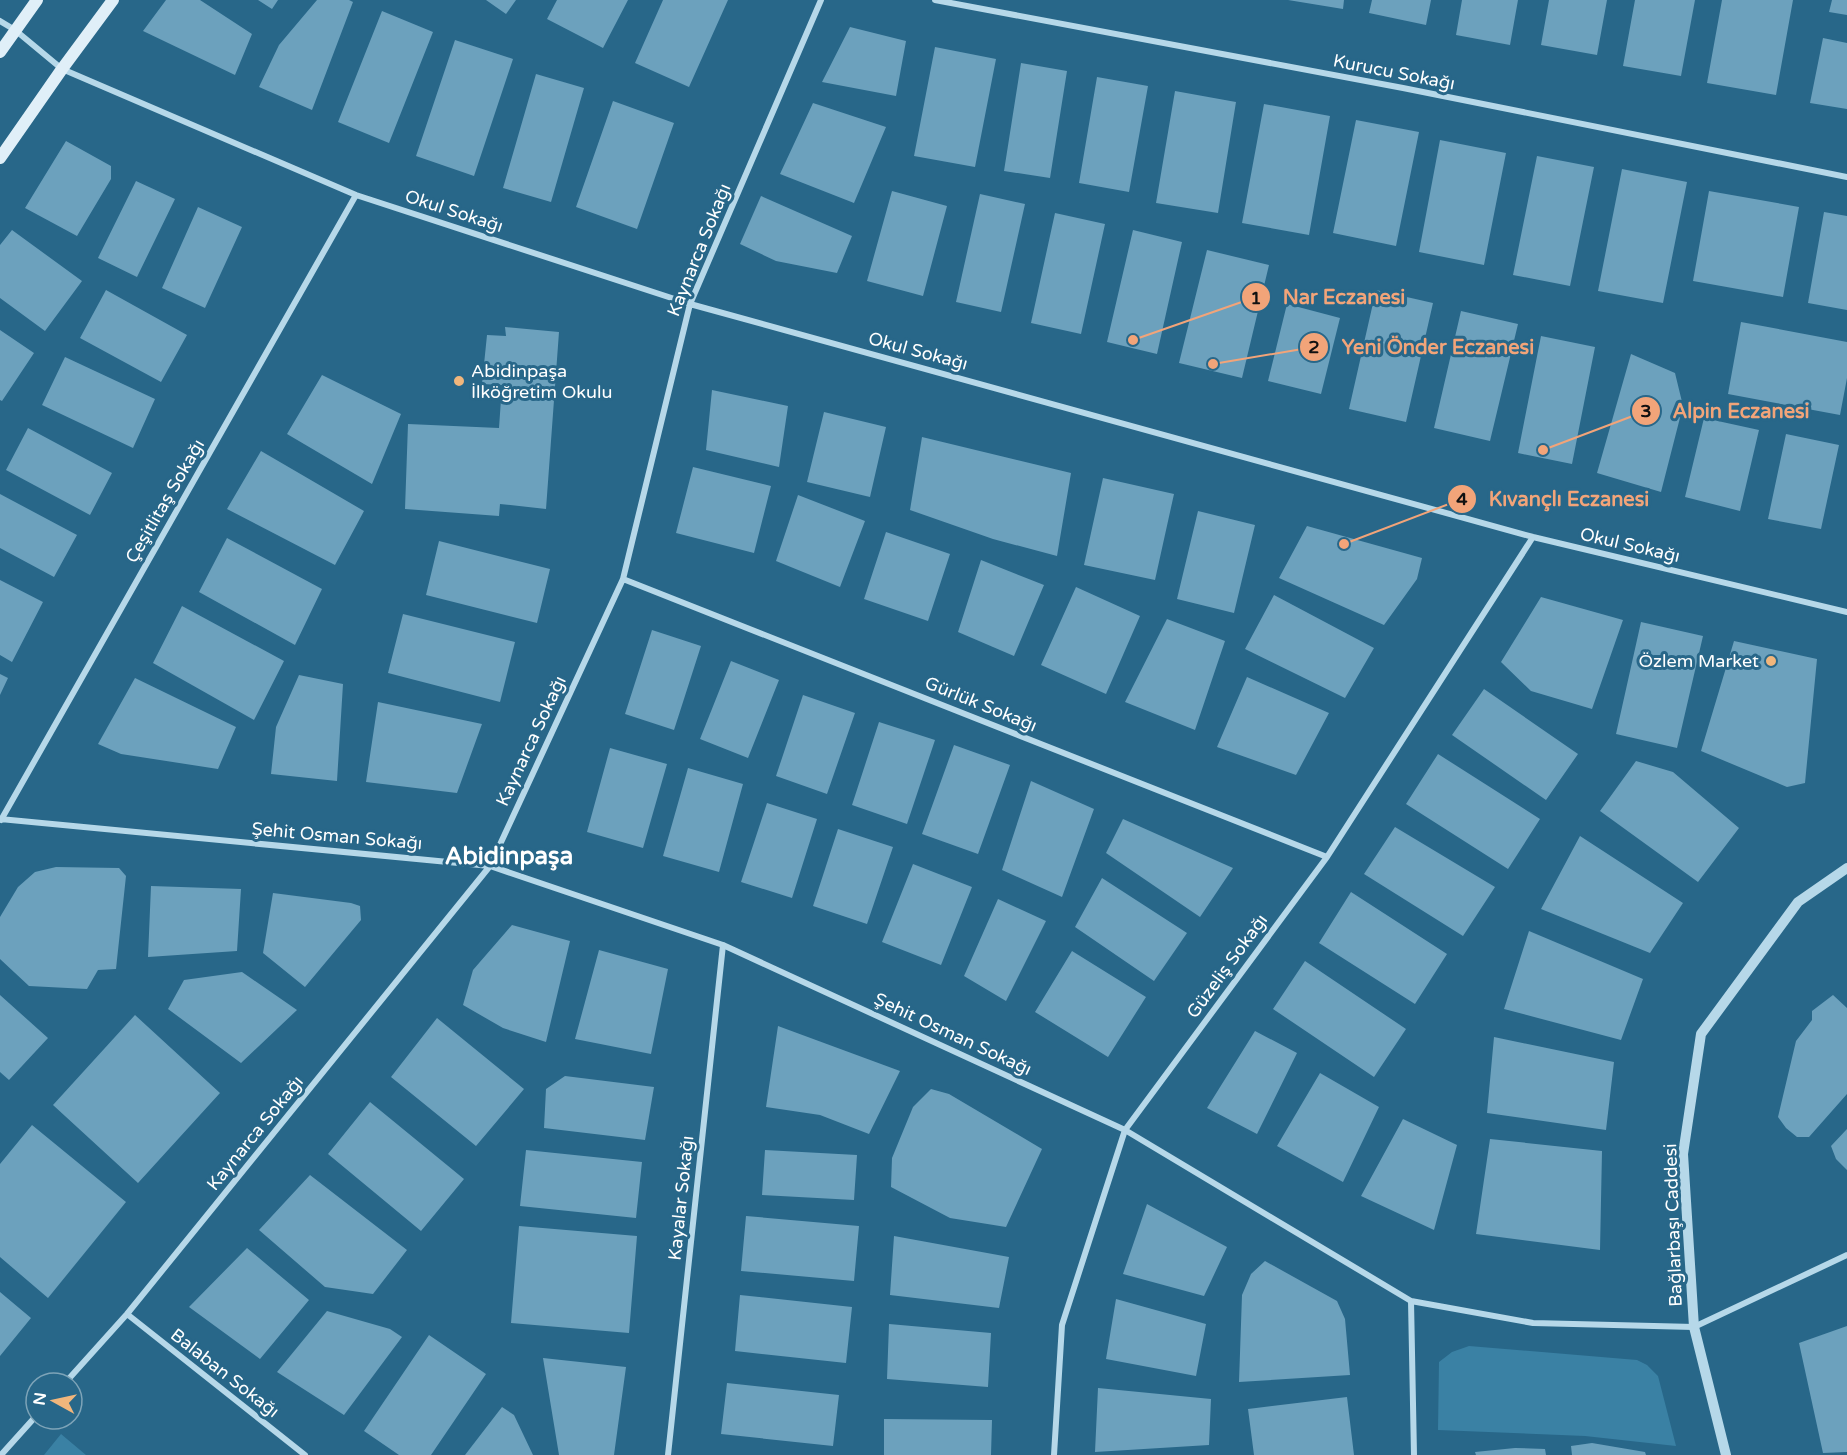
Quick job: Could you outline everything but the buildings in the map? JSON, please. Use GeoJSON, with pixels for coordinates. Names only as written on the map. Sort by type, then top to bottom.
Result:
{"type":"FeatureCollection","features":[{"type":"Feature","properties":{"kind":"main road"},"geometry":{"type":"LineString","coordinates":[[0,52],[37,0]]}},
{"type":"Feature","properties":{"kind":"main road"},"geometry":{"type":"LineString","coordinates":[[0,158],[113,0]]}},
{"type":"Feature","properties":{"kind":"street","name":"Kaynarca Sokağı"},"geometry":{"type":"LineString","coordinates":[[76,1371],[127,1314],[490,866],[623,579],[690,304],[821,0]]}},
{"type":"Feature","properties":{"kind":"street","name":"Kurucu Sokağı"},"geometry":{"type":"LineString","coordinates":[[935,0],[1403,88],[1847,177]]}},
{"type":"Feature","properties":{"kind":"street","name":"Okul Sokağı"},"geometry":{"type":"LineString","coordinates":[[0,21],[15,30],[62,69],[356,195],[690,304],[1533,537],[1847,612]]}},
{"type":"Feature","properties":{"kind":"street","name":"Çeşitlitaş Sokağı"},"geometry":{"type":"LineString","coordinates":[[0,820],[356,195]]}},
{"type":"Feature","properties":{"kind":"street","name":"Güzeliş Sokağı"},"geometry":{"type":"LineString","coordinates":[[1054,1455],[1062,1325],[1125,1130],[1327,857],[1533,537]]}},
{"type":"Feature","properties":{"kind":"street","name":"Gürlük Sokağı"},"geometry":{"type":"LineString","coordinates":[[623,579],[1327,857]]}},
{"type":"Feature","properties":{"kind":"street","name":"Şehit Osman Sokağı"},"geometry":{"type":"LineString","coordinates":[[0,820],[490,866],[723,945],[1125,1130],[1411,1301],[1533,1323],[1694,1327],[1847,1255]]}},
{"type":"Feature","properties":{"kind":"street","name":"Bağlarbaşı Caddesi"},"geometry":{"type":"LineString","coordinates":[[1726,1455],[1694,1327],[1683,1154],[1701,1034],[1798,902],[1847,868]]}},
{"type":"Feature","properties":{"kind":"street","name":"Kayalar Sokağı"},"geometry":{"type":"LineString","coordinates":[[668,1455],[723,945]]}},
{"type":"Feature","properties":{"kind":"street"},"geometry":{"type":"LineString","coordinates":[[1411,1301],[1414,1455]]}},
{"type":"Feature","properties":{"kind":"street","name":"Balaban Sokağı"},"geometry":{"type":"LineString","coordinates":[[127,1314],[305,1455]]}},
{"type":"Feature","properties":{"kind":"street"},"geometry":{"type":"LineString","coordinates":[[1,1455],[24,1429]]}},
{"type":"Feature","properties":{"kind":"shaded area"},"geometry":{"type":"Polygon","coordinates":[[[1469,1346],[1637,1360],[1647,1365],[1658,1376],[1676,1446],[1585,1436],[1438,1430],[1439,1362],[1452,1352],[1469,1346]]]}},
{"type":"Feature","properties":{"kind":"shaded area"},"geometry":{"type":"Polygon","coordinates":[[[61,1434],[86,1455],[44,1455],[61,1434]]]}},
{"type":"Feature","properties":{"kind":"place","name":"Nar Eczanesi"},"geometry":{"type":"Point","coordinates":[1133,340]}},
{"type":"Feature","properties":{"kind":"place","name":"Yeni Önder Eczanesi"},"geometry":{"type":"Point","coordinates":[1213,364]}},
{"type":"Feature","properties":{"kind":"place","name":"Abidinpaşa İlköğretim Okulu"},"geometry":{"type":"Point","coordinates":[459,381]}},
{"type":"Feature","properties":{"kind":"place","name":"Alpin Eczanesi"},"geometry":{"type":"Point","coordinates":[1543,450]}},
{"type":"Feature","properties":{"kind":"place","name":"Kıvançlı Eczanesi"},"geometry":{"type":"Point","coordinates":[1344,544]}},
{"type":"Feature","properties":{"kind":"place","name":"Özlem Market"},"geometry":{"type":"Point","coordinates":[1771,661]}},
{"type":"Feature","properties":{"kind":"district","name":"Abidinpaşa"},"geometry":{"type":"Point","coordinates":[509,856]}}]}
